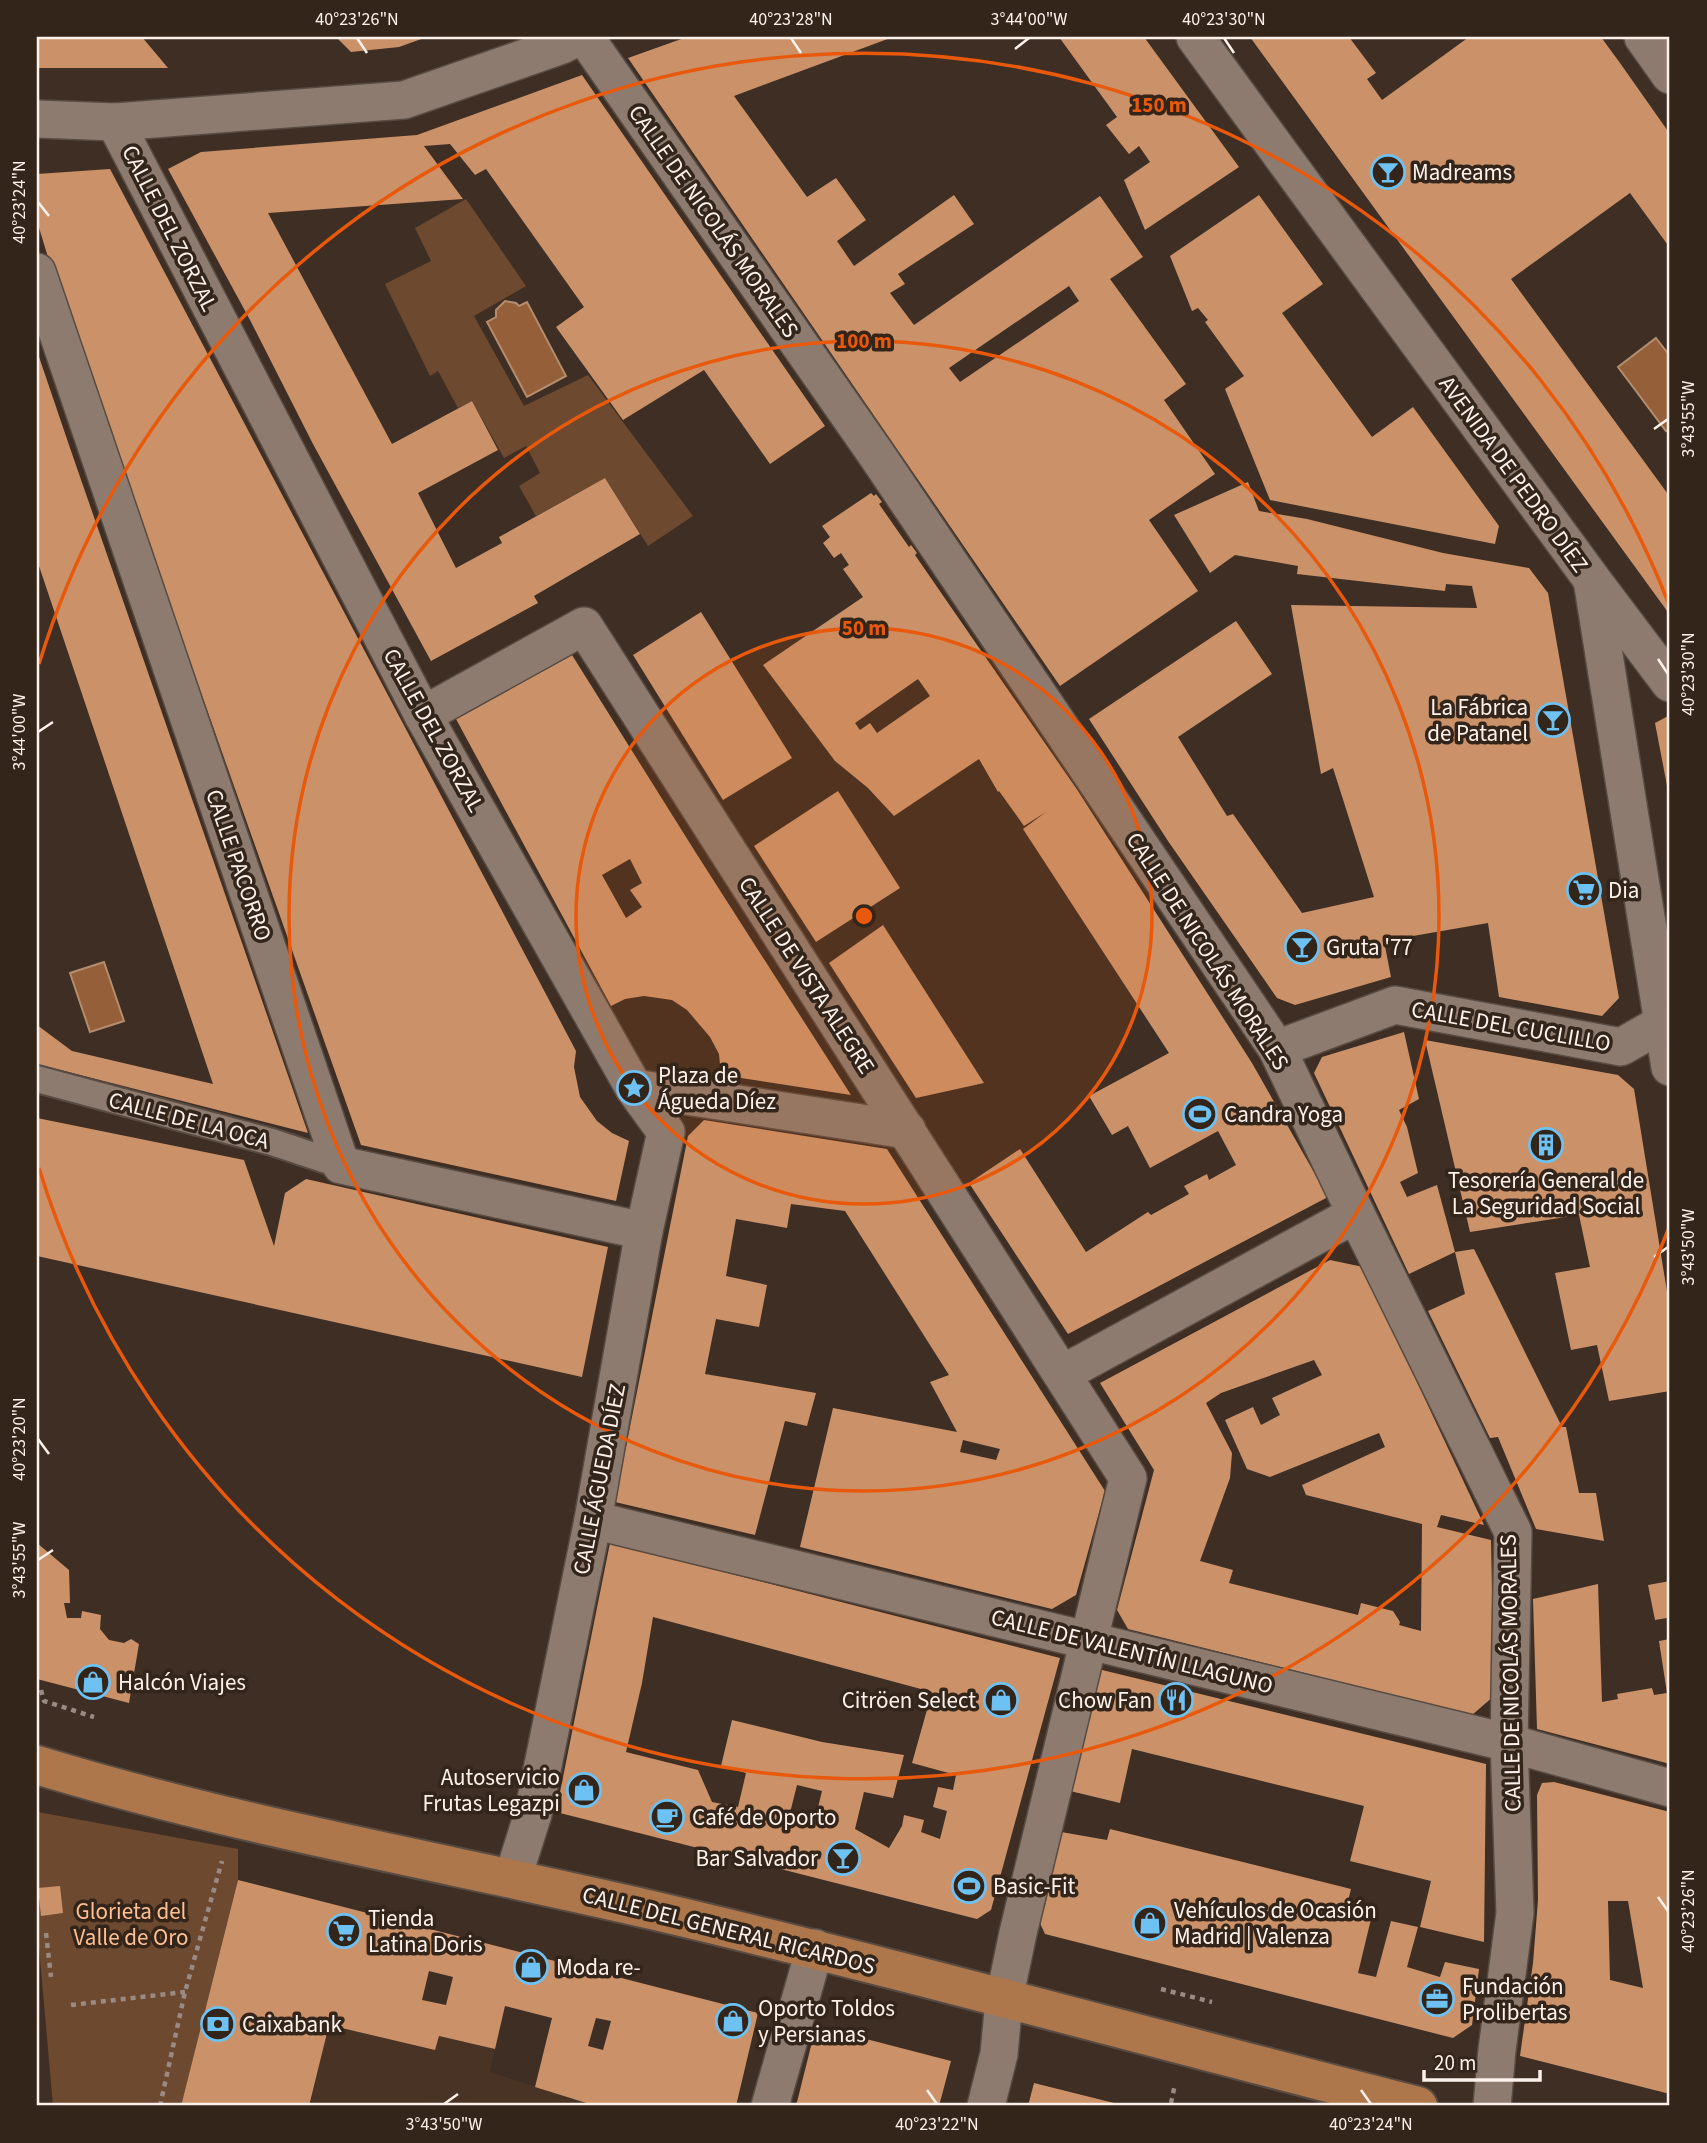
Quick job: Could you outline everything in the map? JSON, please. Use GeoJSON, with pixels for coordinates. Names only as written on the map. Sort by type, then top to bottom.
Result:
{"type":"FeatureCollection","features":[{"type":"Feature","properties":{"kind":"main road","name":"CALLE DEL GENERAL RICARDOS"},"geometry":{"type":"LineString","coordinates":[[37,1765],[202,1811],[513,1878],[815,1948],[1004,2000],[1415,2106]]}},
{"type":"Feature","properties":{"kind":"street"},"geometry":{"type":"LineString","coordinates":[[37,120],[115,122],[404,100],[578,37]]}},
{"type":"Feature","properties":{"kind":"street","name":"CALLE DE NICOLÁS MORALES"},"geometry":{"type":"LineString","coordinates":[[585,37],[876,454],[1277,1049],[1513,1532],[1509,1743],[1515,1913],[1492,2106]]}},
{"type":"Feature","properties":{"kind":"street","name":"AVENIDA DE PEDRO DÍEZ"},"geometry":{"type":"LineString","coordinates":[[1195,37],[1592,581],[1667,1022],[1670,1068]]}},
{"type":"Feature","properties":{"kind":"street","name":"CALLE DEL ZORZAL"},"geometry":{"type":"LineString","coordinates":[[115,122],[424,715],[634,1088]]}},
{"type":"Feature","properties":{"kind":"street","name":"CALLE PACORRO"},"geometry":{"type":"LineString","coordinates":[[37,272],[341,1165]]}},
{"type":"Feature","properties":{"kind":"street"},"geometry":{"type":"LineString","coordinates":[[1592,581],[1670,683]]}},
{"type":"Feature","properties":{"kind":"street","name":"CALLE DE VISTA ALEGRE"},"geometry":{"type":"LineString","coordinates":[[424,715],[584,626],[1128,1478],[1089,1641]]}},
{"type":"Feature","properties":{"kind":"street","name":"CALLE DEL CUCLILLO"},"geometry":{"type":"LineString","coordinates":[[1277,1049],[1395,1005],[1621,1047],[1667,1022]]}},
{"type":"Feature","properties":{"kind":"street","name":"CALLE DE LA OCA"},"geometry":{"type":"LineString","coordinates":[[37,1079],[272,1142],[341,1165]]}},
{"type":"Feature","properties":{"kind":"street"},"geometry":{"type":"LineString","coordinates":[[634,1088],[906,1130]]}},
{"type":"Feature","properties":{"kind":"street","name":"CALLE ÁGUEDA DÍEZ"},"geometry":{"type":"LineString","coordinates":[[513,1878],[533,1814],[593,1520],[644,1231],[666,1132],[634,1088]]}},
{"type":"Feature","properties":{"kind":"street"},"geometry":{"type":"LineString","coordinates":[[341,1165],[644,1231]]}},
{"type":"Feature","properties":{"kind":"street"},"geometry":{"type":"LineString","coordinates":[[1062,1374],[1356,1214]]}},
{"type":"Feature","properties":{"kind":"street","name":"CALLE DE VALENTÍN LLAGUNO"},"geometry":{"type":"LineString","coordinates":[[593,1520],[1509,1743],[1670,1788]]}},
{"type":"Feature","properties":{"kind":"street"},"geometry":{"type":"LineString","coordinates":[[986,2106],[999,2054],[1004,2000],[1021,1920],[1089,1641]]}},
{"type":"Feature","properties":{"kind":"street"},"geometry":{"type":"LineString","coordinates":[[770,2106],[815,1948]]}},
{"type":"Feature","properties":{"kind":"path"},"geometry":{"type":"LineString","coordinates":[[41,1690],[44,1701],[94,1717]]}},
{"type":"Feature","properties":{"kind":"path"},"geometry":{"type":"LineString","coordinates":[[160,2106],[184,1992],[222,1861]]}},
{"type":"Feature","properties":{"kind":"path"},"geometry":{"type":"LineString","coordinates":[[46,1933],[51,1977]]}},
{"type":"Feature","properties":{"kind":"path"},"geometry":{"type":"LineString","coordinates":[[1161,1989],[1212,2002]]}},
{"type":"Feature","properties":{"kind":"path"},"geometry":{"type":"LineString","coordinates":[[71,2005],[184,1992]]}},
{"type":"Feature","properties":{"kind":"shaded area"},"geometry":{"type":"Polygon","coordinates":[[[505,301],[519,306],[527,302],[566,376],[527,397],[487,322],[496,317],[496,310],[505,301]]]}},
{"type":"Feature","properties":{"kind":"shaded area"},"geometry":{"type":"Polygon","coordinates":[[[1656,338],[1670,356],[1670,428],[1666,431],[1618,367],[1656,338]]]}},
{"type":"Feature","properties":{"kind":"shaded area"},"geometry":{"type":"Polygon","coordinates":[[[104,962],[124,1021],[90,1032],[70,973],[104,962]]]}},
{"type":"Feature","properties":{"kind":"shaded area"},"geometry":{"type":"Polygon","coordinates":[[[329,2025],[439,2036],[495,2049],[490,2072],[596,2106],[309,2106],[329,2025]]]}},
{"type":"Feature","properties":{"kind":"green space"},"geometry":{"type":"Polygon","coordinates":[[[466,199],[526,286],[474,316],[524,406],[588,375],[693,516],[648,546],[605,478],[536,516],[519,486],[540,473],[526,446],[504,458],[472,401],[458,408],[438,371],[430,376],[385,284],[431,261],[415,228],[466,199]]]}},
{"type":"Feature","properties":{"kind":"green space","name":"Glorieta del Valle de Oro"},"geometry":{"type":"Polygon","coordinates":[[[38,1812],[238,1849],[238,1880],[181,2106],[53,2106],[37,1924],[38,1812]]]}},
{"type":"Feature","properties":{"kind":"building"},"geometry":{"type":"Polygon","coordinates":[[[37,37],[142,37],[168,68],[37,68],[37,37]]]}},
{"type":"Feature","properties":{"kind":"building"},"geometry":{"type":"Polygon","coordinates":[[[336,37],[427,37],[399,47],[351,52],[336,37]]]}},
{"type":"Feature","properties":{"kind":"building"},"geometry":{"type":"Polygon","coordinates":[[[687,37],[893,37],[734,96],[807,197],[836,178],[866,220],[837,241],[854,266],[954,195],[974,224],[898,274],[905,284],[890,293],[914,325],[1100,196],[1143,257],[1110,279],[1186,384],[1164,400],[1215,474],[1149,520],[1198,591],[1060,686],[628,58],[687,37]],[[1069,286],[949,368],[960,382],[1079,301],[1069,286]]]}},
{"type":"Feature","properties":{"kind":"building"},"geometry":{"type":"Polygon","coordinates":[[[1059,37],[1144,37],[1239,167],[1145,230],[1124,180],[1150,162],[1139,146],[1129,154],[1106,125],[1117,117],[1059,37]]]}},
{"type":"Feature","properties":{"kind":"building"},"geometry":{"type":"Polygon","coordinates":[[[1250,37],[1349,37],[1376,73],[1367,79],[1382,100],[1469,37],[1601,37],[1620,63],[1670,134],[1670,248],[1630,193],[1511,279],[1670,497],[1670,615],[1250,37]]]}},
{"type":"Feature","properties":{"kind":"building"},"geometry":{"type":"Polygon","coordinates":[[[582,75],[825,426],[770,464],[704,370],[623,420],[556,327],[584,307],[486,169],[475,175],[450,144],[424,146],[463,199],[268,213],[392,444],[472,401],[498,450],[418,493],[456,568],[502,543],[499,537],[605,478],[640,534],[534,596],[538,603],[431,661],[168,169],[201,152],[417,135],[582,75]]]}},
{"type":"Feature","properties":{"kind":"building"},"geometry":{"type":"Polygon","coordinates":[[[110,169],[576,1051],[574,1067],[580,1097],[597,1121],[612,1133],[629,1141],[616,1201],[361,1145],[54,277],[37,221],[37,174],[110,169]]]}},
{"type":"Feature","properties":{"kind":"building"},"geometry":{"type":"Polygon","coordinates":[[[1259,195],[1323,284],[1282,313],[1372,437],[1413,407],[1499,526],[1495,544],[1270,500],[1225,389],[1244,376],[1205,322],[1208,320],[1198,308],[1192,311],[1170,256],[1259,195]]]}},
{"type":"Feature","properties":{"kind":"building"},"geometry":{"type":"Polygon","coordinates":[[[37,351],[308,1133],[37,1064],[37,1025],[72,1051],[213,1084],[37,560],[37,351]]]}},
{"type":"Feature","properties":{"kind":"building"},"geometry":{"type":"Polygon","coordinates":[[[1248,482],[1259,511],[1307,519],[1443,553],[1529,568],[1548,593],[1619,998],[1602,1016],[1499,997],[1488,923],[1384,941],[1391,977],[1295,1005],[1277,998],[1168,841],[1089,719],[1236,621],[1272,674],[1178,737],[1227,816],[1233,814],[1302,913],[1374,897],[1333,768],[1321,774],[1291,605],[1477,608],[1472,586],[1446,584],[1445,591],[1297,574],[1298,566],[1235,555],[1210,573],[1174,515],[1248,482]]]}},
{"type":"Feature","properties":{"kind":"building"},"geometry":{"type":"Polygon","coordinates":[[[871,493],[874,496],[876,494],[882,502],[879,504],[909,547],[911,545],[917,553],[915,555],[1078,791],[1252,1063],[1328,1197],[1068,1334],[969,1183],[1020,1149],[1086,1252],[1148,1212],[1151,1215],[1189,1194],[1184,1186],[1207,1174],[1209,1180],[1236,1165],[1218,1131],[1150,1168],[1128,1126],[1112,1135],[1089,1096],[1169,1053],[1023,829],[1046,812],[1024,826],[998,792],[979,759],[894,816],[868,788],[835,761],[763,665],[863,597],[843,569],[849,565],[841,553],[834,558],[823,543],[830,537],[822,526],[871,493]],[[918,679],[855,723],[860,730],[870,723],[877,733],[930,696],[918,679]]]}},
{"type":"Feature","properties":{"kind":"building"},"geometry":{"type":"Polygon","coordinates":[[[701,612],[792,758],[723,800],[633,655],[701,612]]]}},
{"type":"Feature","properties":{"kind":"building"},"geometry":{"type":"Polygon","coordinates":[[[572,655],[851,1095],[721,1075],[719,1054],[710,1037],[687,1010],[672,1000],[644,996],[625,999],[611,1006],[456,719],[572,655]],[[630,859],[602,875],[626,918],[642,907],[630,890],[642,883],[630,859]]]}},
{"type":"Feature","properties":{"kind":"building"},"geometry":{"type":"Polygon","coordinates":[[[1670,715],[1670,796],[1669,796],[1655,723],[1670,715]]]}},
{"type":"Feature","properties":{"kind":"building"},"geometry":{"type":"Polygon","coordinates":[[[838,791],[900,888],[816,942],[754,846],[838,791]]]}},
{"type":"Feature","properties":{"kind":"building"},"geometry":{"type":"Polygon","coordinates":[[[883,925],[984,1083],[916,1098],[829,963],[883,925]]]}},
{"type":"Feature","properties":{"kind":"building"},"geometry":{"type":"Polygon","coordinates":[[[1404,1032],[1419,1099],[1399,1110],[1407,1127],[1418,1173],[1400,1182],[1407,1197],[1437,1185],[1455,1252],[1409,1274],[1314,1073],[1322,1057],[1404,1032]]]}},
{"type":"Feature","properties":{"kind":"building","name":"Tesorería General de La Seguridad Social"},"geometry":{"type":"Polygon","coordinates":[[[1425,1040],[1618,1075],[1634,1089],[1670,1310],[1670,1391],[1609,1401],[1597,1345],[1571,1350],[1555,1273],[1590,1267],[1579,1215],[1470,1232],[1425,1040]]]}},
{"type":"Feature","properties":{"kind":"building"},"geometry":{"type":"Polygon","coordinates":[[[37,1118],[244,1160],[274,1246],[285,1193],[306,1179],[608,1247],[582,1377],[37,1256],[37,1118]]]}},
{"type":"Feature","properties":{"kind":"building"},"geometry":{"type":"Polygon","coordinates":[[[704,1120],[887,1149],[1105,1491],[1076,1595],[1052,1609],[800,1547],[833,1408],[957,1432],[930,1382],[949,1375],[845,1211],[791,1204],[787,1228],[736,1219],[726,1276],[767,1285],[759,1327],[716,1319],[705,1374],[816,1393],[807,1426],[785,1421],[755,1535],[615,1502],[688,1136],[704,1120]],[[963,1440],[960,1452],[996,1460],[1000,1449],[963,1440]]]}},
{"type":"Feature","properties":{"kind":"building"},"geometry":{"type":"Polygon","coordinates":[[[1474,1249],[1562,1427],[1566,1427],[1579,1493],[1596,1493],[1604,1541],[1536,1529],[1498,1437],[1490,1438],[1428,1311],[1465,1294],[1455,1252],[1474,1249]]]}},
{"type":"Feature","properties":{"kind":"building"},"geometry":{"type":"Polygon","coordinates":[[[1330,1260],[1363,1267],[1484,1525],[1441,1515],[1437,1527],[1491,1540],[1494,1696],[1472,1715],[1128,1629],[1117,1610],[1154,1470],[1100,1383],[1330,1260]],[[1314,1360],[1221,1393],[1206,1403],[1232,1453],[1230,1478],[1200,1561],[1233,1570],[1229,1583],[1358,1615],[1361,1603],[1393,1611],[1400,1622],[1399,1625],[1421,1631],[1422,1524],[1306,1495],[1302,1485],[1385,1447],[1379,1433],[1270,1477],[1247,1469],[1225,1420],[1253,1407],[1261,1425],[1280,1415],[1272,1398],[1322,1375],[1314,1360]]]}},
{"type":"Feature","properties":{"kind":"building"},"geometry":{"type":"Polygon","coordinates":[[[37,1543],[69,1570],[70,1603],[64,1603],[67,1618],[81,1618],[82,1611],[101,1615],[100,1629],[109,1640],[124,1643],[131,1639],[139,1644],[129,1703],[37,1679],[37,1543]]]}},
{"type":"Feature","properties":{"kind":"building"},"geometry":{"type":"Polygon","coordinates":[[[610,1543],[1060,1658],[991,1910],[977,1919],[556,1812],[610,1543]],[[653,1617],[642,1683],[626,1752],[698,1770],[712,1802],[738,1807],[746,1773],[721,1766],[732,1720],[822,1742],[904,1755],[893,1798],[864,1792],[855,1829],[889,1848],[902,1826],[904,1815],[924,1820],[921,1832],[940,1839],[947,1811],[933,1807],[938,1787],[953,1790],[956,1775],[912,1763],[932,1692],[653,1617]],[[797,1785],[788,1821],[813,1828],[822,1791],[797,1785]]]}},
{"type":"Feature","properties":{"kind":"building"},"geometry":{"type":"Polygon","coordinates":[[[1670,1581],[1669,1626],[1667,1618],[1655,1620],[1648,1585],[1670,1581]]]}},
{"type":"Feature","properties":{"kind":"building"},"geometry":{"type":"Polygon","coordinates":[[[1598,1584],[1602,1702],[1618,1699],[1617,1694],[1652,1688],[1654,1695],[1667,1693],[1659,1641],[1670,1639],[1670,1764],[1537,1729],[1533,1599],[1598,1584]]]}},
{"type":"Feature","properties":{"kind":"building"},"geometry":{"type":"Polygon","coordinates":[[[1094,1668],[1486,1764],[1484,1942],[1420,1927],[1431,1881],[1350,1861],[1364,1806],[1132,1749],[1120,1803],[1066,1790],[1094,1668]]]}},
{"type":"Feature","properties":{"kind":"building"},"geometry":{"type":"Polygon","coordinates":[[[1554,1782],[1670,1812],[1670,2094],[1520,2056],[1533,1963],[1538,1900],[1537,1795],[1542,1783],[1554,1782]],[[1608,1901],[1610,1980],[1643,1988],[1628,1901],[1608,1901]]]}},
{"type":"Feature","properties":{"kind":"building"},"geometry":{"type":"Polygon","coordinates":[[[1110,1829],[1351,1889],[1346,1909],[1372,1915],[1358,1973],[1376,1977],[1391,1921],[1418,1927],[1407,1967],[1440,1977],[1445,1962],[1479,1969],[1472,2025],[1453,2038],[1045,1934],[1039,1921],[1061,1832],[1107,1840],[1110,1829]]]}},
{"type":"Feature","properties":{"kind":"building"},"geometry":{"type":"Polygon","coordinates":[[[238,1880],[758,2013],[736,2106],[596,2106],[535,2087],[552,2018],[505,2006],[495,2049],[439,2036],[435,2050],[329,2025],[309,2106],[181,2106],[238,1880]],[[429,1971],[422,2000],[446,2005],[453,1977],[429,1971]],[[596,2018],[588,2046],[603,2050],[611,2021],[596,2018]]]}},
{"type":"Feature","properties":{"kind":"building"},"geometry":{"type":"Polygon","coordinates":[[[60,1886],[63,1913],[41,1916],[38,1888],[60,1886]]]}},
{"type":"Feature","properties":{"kind":"building"},"geometry":{"type":"Polygon","coordinates":[[[816,2026],[951,2061],[939,2106],[796,2106],[816,2026]]]}},
{"type":"Feature","properties":{"kind":"building"},"geometry":{"type":"Polygon","coordinates":[[[1034,2083],[1122,2105],[1122,2106],[1028,2106],[1034,2083]]]}},
{"type":"Feature","properties":{"kind":"place","name":"Madreams"},"geometry":{"type":"Point","coordinates":[1388,172]}},
{"type":"Feature","properties":{"kind":"place","name":"La Fábrica de Patanel"},"geometry":{"type":"Point","coordinates":[1553,720]}},
{"type":"Feature","properties":{"kind":"place","name":"Dia"},"geometry":{"type":"Point","coordinates":[1584,890]}},
{"type":"Feature","properties":{"kind":"place","name":"Gruta '77"},"geometry":{"type":"Point","coordinates":[1302,947]}},
{"type":"Feature","properties":{"kind":"place","name":"Plaza de Águeda Díez"},"geometry":{"type":"Point","coordinates":[634,1088]}},
{"type":"Feature","properties":{"kind":"place","name":"Candra Yoga"},"geometry":{"type":"Point","coordinates":[1200,1114]}},
{"type":"Feature","properties":{"kind":"place","name":"Tesorería General de La Seguridad Social"},"geometry":{"type":"Point","coordinates":[1546,1145]}},
{"type":"Feature","properties":{"kind":"place","name":"Halcón Viajes"},"geometry":{"type":"Point","coordinates":[93,1682]}},
{"type":"Feature","properties":{"kind":"place","name":"Citröen Select"},"geometry":{"type":"Point","coordinates":[1001,1700]}},
{"type":"Feature","properties":{"kind":"place","name":"Chow Fan"},"geometry":{"type":"Point","coordinates":[1176,1700]}},
{"type":"Feature","properties":{"kind":"place","name":"Autoservicio Frutas Legazpi"},"geometry":{"type":"Point","coordinates":[584,1790]}},
{"type":"Feature","properties":{"kind":"place","name":"Café de Oporto"},"geometry":{"type":"Point","coordinates":[667,1817]}},
{"type":"Feature","properties":{"kind":"place","name":"Bar Salvador"},"geometry":{"type":"Point","coordinates":[843,1858]}},
{"type":"Feature","properties":{"kind":"place","name":"Basic-Fit"},"geometry":{"type":"Point","coordinates":[969,1886]}},
{"type":"Feature","properties":{"kind":"place","name":"Vehículos de Ocasión Madrid | Valenza"},"geometry":{"type":"Point","coordinates":[1150,1923]}},
{"type":"Feature","properties":{"kind":"place","name":"Tienda Latina Doris"},"geometry":{"type":"Point","coordinates":[344,1931]}},
{"type":"Feature","properties":{"kind":"place","name":"Moda re-"},"geometry":{"type":"Point","coordinates":[531,1967]}},
{"type":"Feature","properties":{"kind":"place","name":"Fundación Prolibertas"},"geometry":{"type":"Point","coordinates":[1437,1999]}},
{"type":"Feature","properties":{"kind":"place","name":"Oporto Toldos y Persianas"},"geometry":{"type":"Point","coordinates":[733,2021]}},
{"type":"Feature","properties":{"kind":"place","name":"Caixabank"},"geometry":{"type":"Point","coordinates":[218,2024]}}]}
